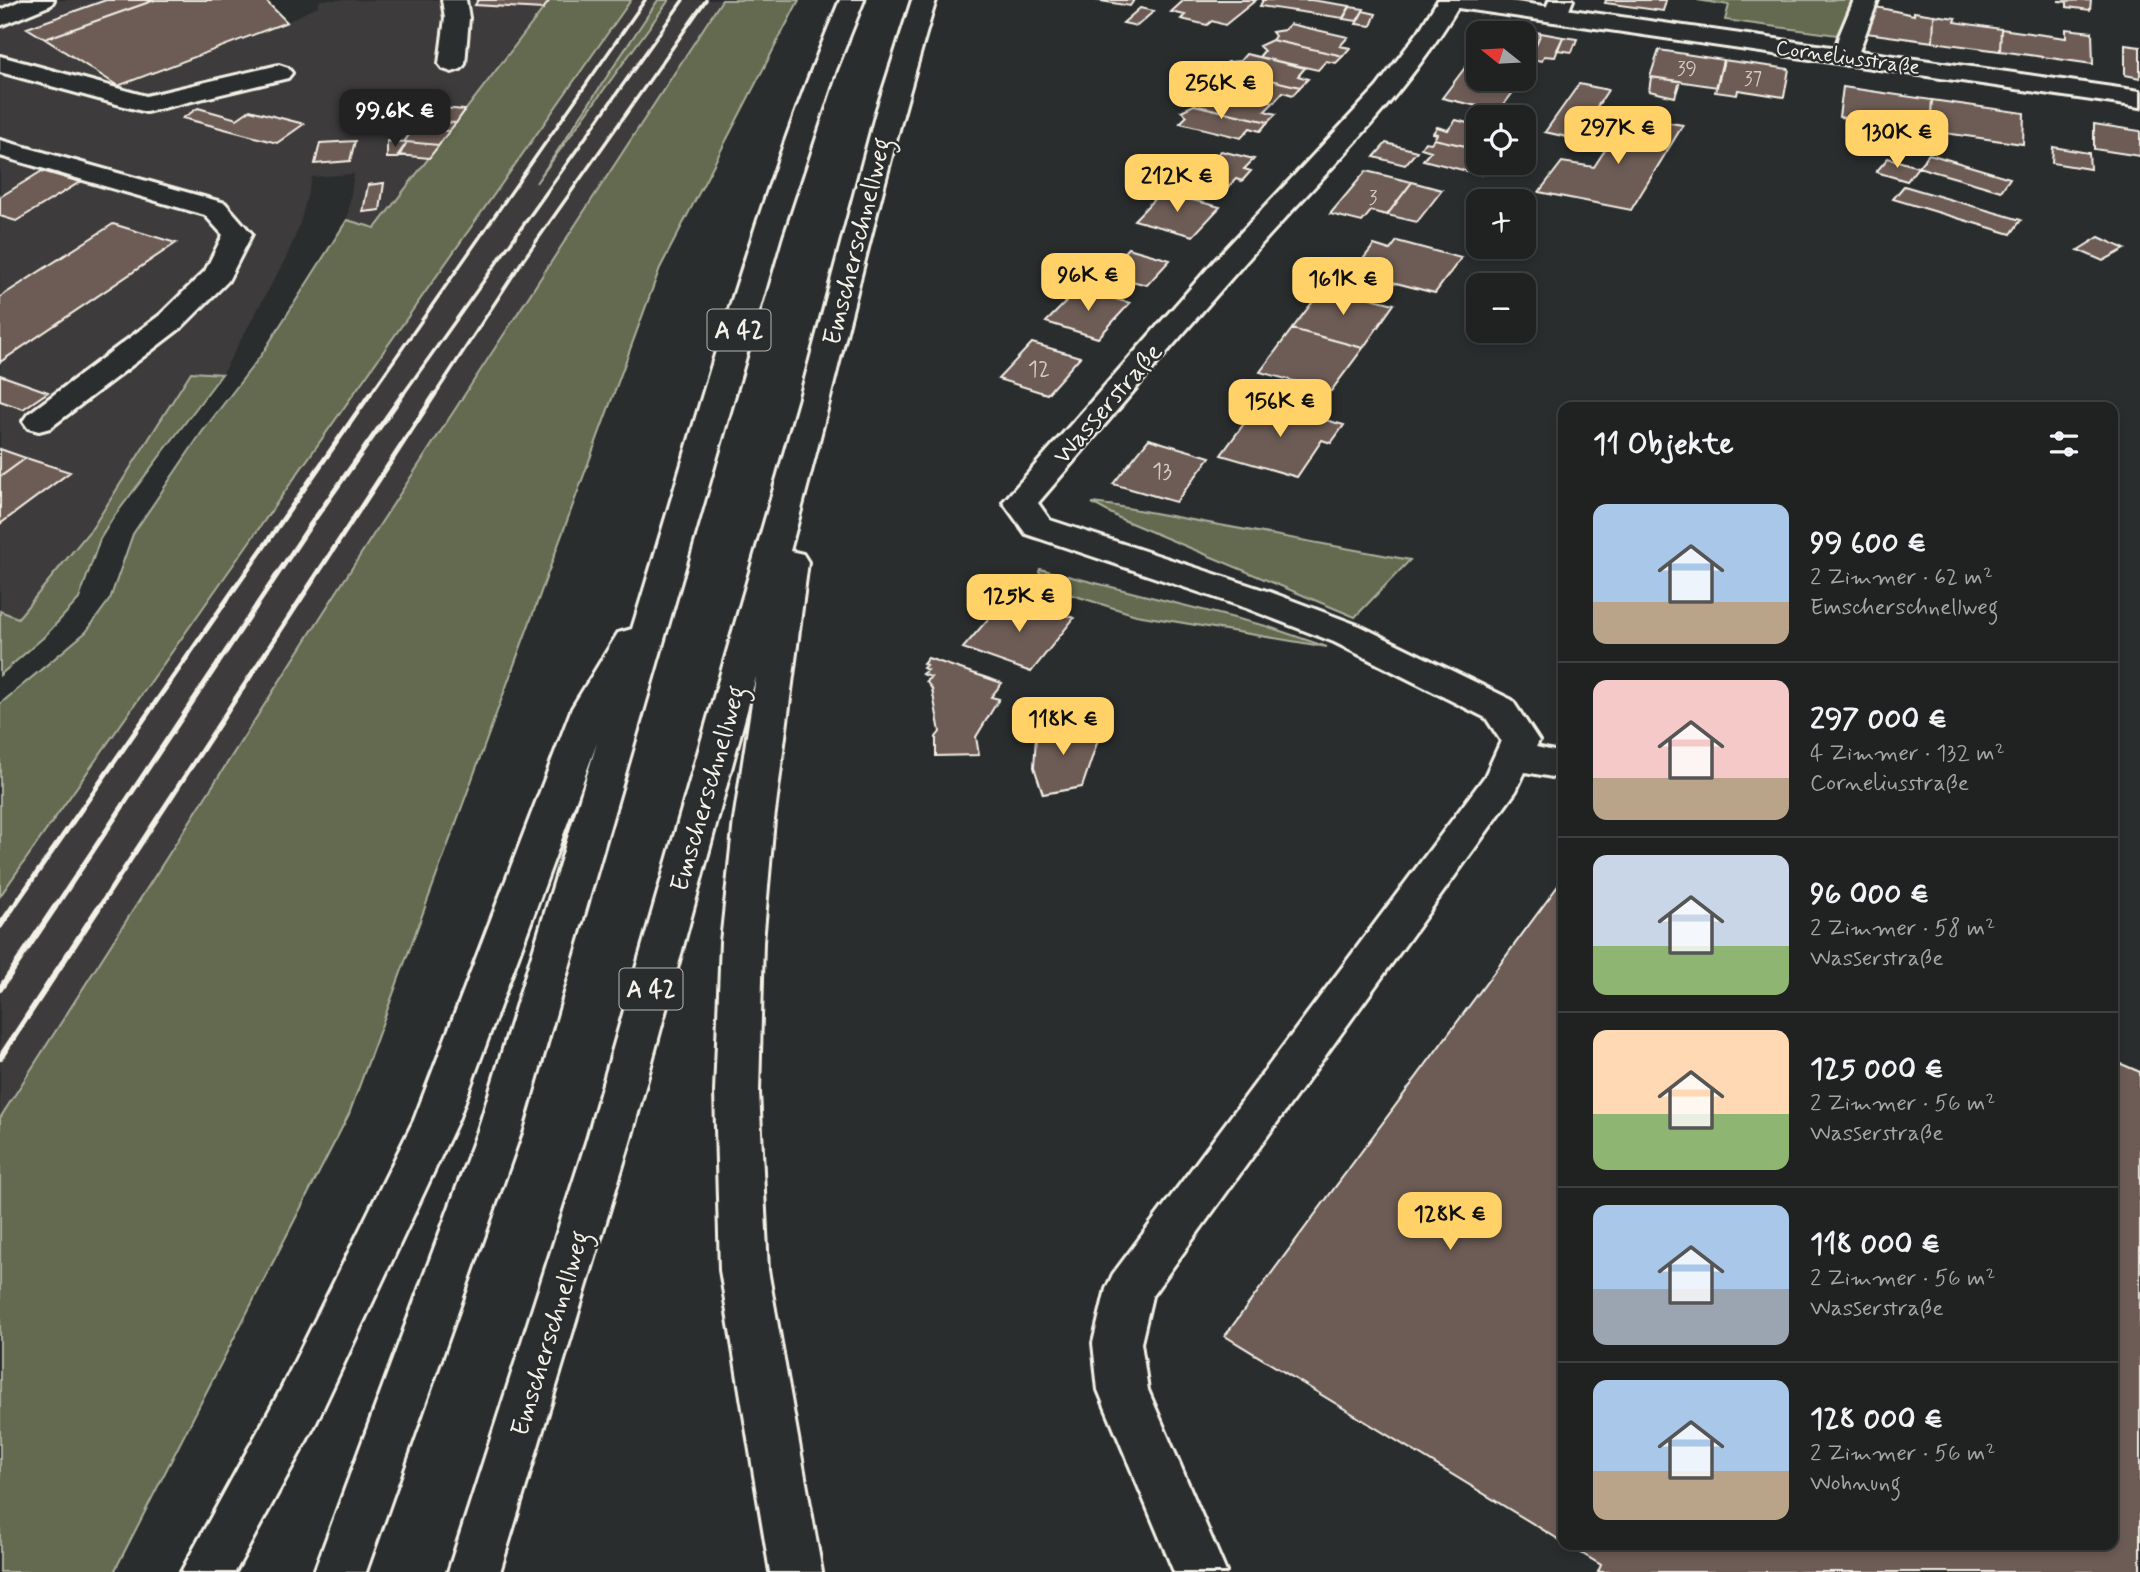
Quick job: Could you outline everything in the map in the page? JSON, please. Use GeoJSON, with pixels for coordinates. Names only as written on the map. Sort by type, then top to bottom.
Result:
{"type":"FeatureCollection","features":[{"type":"Feature","properties":{"kind":"main road"},"geometry":{"type":"LineString","coordinates":[[0,19],[43,0]]}},
{"type":"Feature","properties":{"kind":"main road"},"geometry":{"type":"LineString","coordinates":[[452,64],[457,18],[454,0]]}},
{"type":"Feature","properties":{"kind":"main road","name":"A 42"},"geometry":{"type":"LineString","coordinates":[[340,1572],[500,1130],[767,236],[823,70],[852,0]]}},
{"type":"Feature","properties":{"kind":"main road","name":"Emscherschnellweg"},"geometry":{"type":"LineString","coordinates":[[474,1572],[609,1139],[815,401],[886,125],[924,0]]}},
{"type":"Feature","properties":{"kind":"main road","name":"Corneliusstraße"},"geometry":{"type":"LineString","coordinates":[[1451,0],[1559,8],[1846,57],[2140,99]]}},
{"type":"Feature","properties":{"kind":"main road","name":"Wasserstraße"},"geometry":{"type":"LineString","coordinates":[[1451,0],[1431,35],[1372,107],[1256,233],[1020,502],[1038,527],[1258,600],[1346,634],[1499,709],[1520,741],[1514,756]]}},
{"type":"Feature","properties":{"kind":"main road"},"geometry":{"type":"LineString","coordinates":[[1846,57],[1851,36],[1866,0]]}},
{"type":"Feature","properties":{"kind":"main road"},"geometry":{"type":"LineString","coordinates":[[0,64],[146,104],[279,73]]}},
{"type":"Feature","properties":{"kind":"main road"},"geometry":{"type":"LineString","coordinates":[[0,148],[215,209],[238,234],[218,275],[171,321],[39,421]]}},
{"type":"Feature","properties":{"kind":"main road"},"geometry":{"type":"LineString","coordinates":[[796,1572],[744,1270],[737,1092],[742,942],[754,820],[815,401]]}},
{"type":"Feature","properties":{"kind":"main road"},"geometry":{"type":"LineString","coordinates":[[207,1572],[298,1407],[436,1120],[591,708],[660,591]]}},
{"type":"Feature","properties":{"kind":"main road"},"geometry":{"type":"LineString","coordinates":[[1199,1572],[1123,1390],[1117,1343],[1130,1289],[1502,781],[1514,756],[1558,765]]}},
{"type":"Feature","properties":{"kind":"shaded area"},"geometry":{"type":"Polygon","coordinates":[[[0,0],[265,0],[287,22],[318,6],[320,0],[550,0],[375,228],[347,220],[354,174],[312,177],[299,227],[286,258],[222,374],[191,373],[93,527],[18,618],[0,611],[0,0]]]}},
{"type":"Feature","properties":{"kind":"shaded area"},"geometry":{"type":"Polygon","coordinates":[[[631,0],[658,0],[547,167],[669,0],[722,0],[375,532],[0,1118],[0,896],[631,0]]]}},
{"type":"Feature","properties":{"kind":"green space"},"geometry":{"type":"Polygon","coordinates":[[[550,0],[631,0],[0,896],[0,704],[86,632],[110,599],[133,534],[202,432],[262,354],[347,220],[375,228],[550,0]]]}},
{"type":"Feature","properties":{"kind":"green space"},"geometry":{"type":"Polygon","coordinates":[[[658,0],[669,0],[536,183],[658,0]]]}},
{"type":"Feature","properties":{"kind":"green space"},"geometry":{"type":"Polygon","coordinates":[[[722,0],[799,0],[660,268],[349,1114],[114,1572],[0,1572],[0,1118],[375,532],[722,0]]]}},
{"type":"Feature","properties":{"kind":"green space"},"geometry":{"type":"Polygon","coordinates":[[[1697,0],[1854,0],[1837,35],[1725,20],[1729,5],[1697,0]]]}},
{"type":"Feature","properties":{"kind":"green space"},"geometry":{"type":"Polygon","coordinates":[[[191,372],[222,374],[113,518],[100,539],[79,599],[44,637],[0,675],[0,611],[18,618],[93,527],[191,372]]]}},
{"type":"Feature","properties":{"kind":"green space"},"geometry":{"type":"Polygon","coordinates":[[[1092,503],[1410,560],[1355,617],[1121,519],[1092,503]]]}},
{"type":"Feature","properties":{"kind":"green space"},"geometry":{"type":"Polygon","coordinates":[[[1040,569],[1266,626],[1327,647],[1136,615],[1066,593],[1048,583],[1039,572],[1040,569]]]}},
{"type":"Feature","properties":{"kind":"building"},"geometry":{"type":"Polygon","coordinates":[[[106,0],[155,0],[45,39],[27,28],[106,0]]]}},
{"type":"Feature","properties":{"kind":"building"},"geometry":{"type":"Polygon","coordinates":[[[155,0],[265,0],[287,22],[118,86],[45,39],[155,0]]]}},
{"type":"Feature","properties":{"kind":"building"},"geometry":{"type":"Polygon","coordinates":[[[478,0],[550,0],[543,9],[475,5],[478,0]]]}},
{"type":"Feature","properties":{"kind":"building"},"geometry":{"type":"Polygon","coordinates":[[[1095,0],[1134,0],[1130,6],[1095,0]]]}},
{"type":"Feature","properties":{"kind":"building"},"geometry":{"type":"Polygon","coordinates":[[[1184,0],[1256,0],[1225,25],[1212,21],[1207,25],[1181,19],[1185,15],[1171,12],[1184,0]]]}},
{"type":"Feature","properties":{"kind":"building"},"geometry":{"type":"Polygon","coordinates":[[[1263,0],[1311,0],[1350,6],[1343,18],[1260,6],[1263,0]]]}},
{"type":"Feature","properties":{"kind":"building"},"geometry":{"type":"Polygon","coordinates":[[[1606,0],[1666,0],[1663,11],[1605,3],[1606,0]]]}},
{"type":"Feature","properties":{"kind":"building"},"geometry":{"type":"Polygon","coordinates":[[[2091,0],[2090,10],[2067,7],[2067,2],[2058,1],[2091,0]]]}},
{"type":"Feature","properties":{"kind":"building"},"geometry":{"type":"Polygon","coordinates":[[[1871,6],[1914,15],[1914,12],[1934,15],[1933,42],[1866,33],[1871,6]]]}},
{"type":"Feature","properties":{"kind":"building"},"geometry":{"type":"Polygon","coordinates":[[[1350,7],[1364,9],[1357,21],[1343,19],[1350,7]]]}},
{"type":"Feature","properties":{"kind":"building"},"geometry":{"type":"Polygon","coordinates":[[[1140,8],[1154,11],[1137,26],[1123,23],[1140,8]]]}},
{"type":"Feature","properties":{"kind":"building"},"geometry":{"type":"Polygon","coordinates":[[[1363,11],[1376,14],[1371,26],[1356,24],[1363,11]]]}},
{"type":"Feature","properties":{"kind":"building"},"geometry":{"type":"Polygon","coordinates":[[[1934,15],[1956,18],[1955,22],[2001,29],[2000,51],[1933,42],[1934,15]]]}},
{"type":"Feature","properties":{"kind":"building"},"geometry":{"type":"Polygon","coordinates":[[[1290,24],[1348,37],[1340,46],[1350,48],[1343,56],[1272,40],[1275,36],[1272,32],[1284,30],[1290,24]]]}},
{"type":"Feature","properties":{"kind":"building"},"geometry":{"type":"Polygon","coordinates":[[[2001,29],[2066,38],[2066,29],[2092,32],[2093,64],[2000,51],[2001,29]]]}},
{"type":"Feature","properties":{"kind":"building"},"geometry":{"type":"Polygon","coordinates":[[[1536,32],[1541,33],[1536,45],[1536,32]]]}},
{"type":"Feature","properties":{"kind":"building"},"geometry":{"type":"Polygon","coordinates":[[[1541,33],[1563,37],[1555,57],[1544,56],[1542,61],[1536,60],[1536,45],[1541,33]]]}},
{"type":"Feature","properties":{"kind":"building"},"geometry":{"type":"Polygon","coordinates":[[[1563,37],[1577,39],[1572,52],[1557,50],[1563,37]]]}},
{"type":"Feature","properties":{"kind":"building"},"geometry":{"type":"Polygon","coordinates":[[[1272,40],[1343,56],[1336,63],[1326,61],[1318,70],[1259,57],[1264,51],[1259,46],[1272,40]]]}},
{"type":"Feature","properties":{"kind":"building"},"geometry":{"type":"Polygon","coordinates":[[[2125,45],[2140,47],[2140,78],[2125,75],[2125,45]]]}},
{"type":"Feature","properties":{"kind":"building"},"geometry":{"type":"Polygon","coordinates":[[[1659,50],[1724,60],[1717,87],[1650,77],[1659,50]]]}},
{"type":"Feature","properties":{"kind":"building"},"geometry":{"type":"Polygon","coordinates":[[[1246,54],[1305,68],[1298,76],[1308,79],[1300,87],[1228,70],[1231,66],[1228,62],[1240,61],[1246,54]]]}},
{"type":"Feature","properties":{"kind":"building"},"geometry":{"type":"Polygon","coordinates":[[[1723,60],[1789,69],[1784,97],[1738,90],[1737,95],[1715,92],[1723,60]]]}},
{"type":"Feature","properties":{"kind":"building"},"geometry":{"type":"Polygon","coordinates":[[[1466,66],[1466,91],[1514,91],[1504,105],[1473,105],[1442,98],[1466,66]]]}},
{"type":"Feature","properties":{"kind":"building"},"geometry":{"type":"Polygon","coordinates":[[[1228,70],[1300,87],[1293,95],[1283,92],[1274,102],[1214,88],[1221,81],[1215,76],[1228,70]]]}},
{"type":"Feature","properties":{"kind":"building"},"geometry":{"type":"Polygon","coordinates":[[[1651,77],[1680,81],[1675,97],[1649,91],[1651,77]]]}},
{"type":"Feature","properties":{"kind":"building"},"geometry":{"type":"Polygon","coordinates":[[[1579,84],[1608,90],[1576,139],[1545,132],[1579,84]]]}},
{"type":"Feature","properties":{"kind":"building"},"geometry":{"type":"Polygon","coordinates":[[[1843,87],[1932,100],[1930,131],[1839,117],[1843,87]]]}},
{"type":"Feature","properties":{"kind":"building"},"geometry":{"type":"Polygon","coordinates":[[[1214,88],[1274,102],[1265,111],[1276,114],[1268,122],[1194,105],[1198,101],[1194,96],[1208,95],[1214,88]]]}},
{"type":"Feature","properties":{"kind":"building"},"geometry":{"type":"Polygon","coordinates":[[[1932,100],[2024,113],[2023,144],[1930,131],[1932,100]]]}},
{"type":"Feature","properties":{"kind":"building"},"geometry":{"type":"Polygon","coordinates":[[[1194,105],[1268,122],[1260,131],[1250,128],[1241,138],[1180,123],[1187,116],[1181,111],[1194,105]]]}},
{"type":"Feature","properties":{"kind":"building"},"geometry":{"type":"Polygon","coordinates":[[[431,107],[465,110],[456,123],[420,120],[431,107]]]}},
{"type":"Feature","properties":{"kind":"building"},"geometry":{"type":"Polygon","coordinates":[[[198,108],[237,119],[250,110],[304,124],[277,143],[183,118],[198,108]]]}},
{"type":"Feature","properties":{"kind":"building"},"geometry":{"type":"Polygon","coordinates":[[[1627,116],[1683,125],[1631,210],[1539,192],[1562,162],[1594,167],[1627,116]]]}},
{"type":"Feature","properties":{"kind":"building"},"geometry":{"type":"Polygon","coordinates":[[[420,120],[456,123],[449,131],[414,128],[420,120]]]}},
{"type":"Feature","properties":{"kind":"building"},"geometry":{"type":"Polygon","coordinates":[[[1456,120],[1466,123],[1466,146],[1434,139],[1437,134],[1433,133],[1437,127],[1448,130],[1456,120]]]}},
{"type":"Feature","properties":{"kind":"building"},"geometry":{"type":"Polygon","coordinates":[[[2094,124],[2140,131],[2140,156],[2094,149],[2094,124]]]}},
{"type":"Feature","properties":{"kind":"building"},"geometry":{"type":"Polygon","coordinates":[[[414,128],[449,131],[439,145],[404,142],[414,128]]]}},
{"type":"Feature","properties":{"kind":"building"},"geometry":{"type":"Polygon","coordinates":[[[1434,139],[1466,146],[1466,171],[1423,160],[1431,151],[1421,148],[1425,142],[1431,143],[1434,139]]]}},
{"type":"Feature","properties":{"kind":"building"},"geometry":{"type":"Polygon","coordinates":[[[355,141],[350,161],[315,164],[320,143],[355,141]]]}},
{"type":"Feature","properties":{"kind":"building"},"geometry":{"type":"Polygon","coordinates":[[[387,141],[407,142],[398,158],[387,158],[387,141]]]}},
{"type":"Feature","properties":{"kind":"building"},"geometry":{"type":"Polygon","coordinates":[[[407,142],[439,145],[429,158],[398,155],[407,142]]]}},
{"type":"Feature","properties":{"kind":"building"},"geometry":{"type":"Polygon","coordinates":[[[1386,143],[1417,151],[1405,165],[1374,157],[1386,143]]]}},
{"type":"Feature","properties":{"kind":"building"},"geometry":{"type":"Polygon","coordinates":[[[2053,147],[2089,153],[2090,169],[2052,163],[2053,147]]]}},
{"type":"Feature","properties":{"kind":"building"},"geometry":{"type":"Polygon","coordinates":[[[1221,151],[1254,159],[1244,169],[1251,171],[1242,181],[1236,179],[1226,189],[1193,180],[1221,151]]]}},
{"type":"Feature","properties":{"kind":"building"},"geometry":{"type":"Polygon","coordinates":[[[1929,154],[2010,178],[2001,191],[1918,167],[1929,154]]]}},
{"type":"Feature","properties":{"kind":"building"},"geometry":{"type":"Polygon","coordinates":[[[1888,158],[1918,167],[1907,181],[1876,172],[1888,158]]]}},
{"type":"Feature","properties":{"kind":"building"},"geometry":{"type":"Polygon","coordinates":[[[42,171],[80,182],[16,221],[0,216],[0,197],[42,171]]]}},
{"type":"Feature","properties":{"kind":"building"},"geometry":{"type":"Polygon","coordinates":[[[1366,171],[1412,182],[1387,215],[1371,211],[1362,222],[1330,214],[1366,171]]]}},
{"type":"Feature","properties":{"kind":"building"},"geometry":{"type":"Polygon","coordinates":[[[1412,182],[1442,190],[1417,222],[1387,215],[1412,182]]]}},
{"type":"Feature","properties":{"kind":"building"},"geometry":{"type":"Polygon","coordinates":[[[384,183],[380,210],[363,212],[368,185],[384,183]]]}},
{"type":"Feature","properties":{"kind":"building"},"geometry":{"type":"Polygon","coordinates":[[[1904,186],[2021,220],[2011,234],[1893,199],[1904,186]]]}},
{"type":"Feature","properties":{"kind":"building"},"geometry":{"type":"Polygon","coordinates":[[[1161,192],[1220,207],[1193,236],[1134,220],[1161,192]]]}},
{"type":"Feature","properties":{"kind":"building"},"geometry":{"type":"Polygon","coordinates":[[[113,224],[176,243],[0,362],[0,297],[113,224]]]}},
{"type":"Feature","properties":{"kind":"building"},"geometry":{"type":"Polygon","coordinates":[[[2099,237],[2125,249],[2103,261],[2078,250],[2099,237]]]}},
{"type":"Feature","properties":{"kind":"building"},"geometry":{"type":"Polygon","coordinates":[[[1397,241],[1461,258],[1435,293],[1353,272],[1374,245],[1390,250],[1397,241]]]}},
{"type":"Feature","properties":{"kind":"building"},"geometry":{"type":"Polygon","coordinates":[[[1128,248],[1170,260],[1147,285],[1104,274],[1128,248]]]}},
{"type":"Feature","properties":{"kind":"building"},"geometry":{"type":"Polygon","coordinates":[[[1325,286],[1394,304],[1363,348],[1292,329],[1325,286]]]}},
{"type":"Feature","properties":{"kind":"building"},"geometry":{"type":"Polygon","coordinates":[[[1079,289],[1130,303],[1098,338],[1046,322],[1079,289]]]}},
{"type":"Feature","properties":{"kind":"building"},"geometry":{"type":"Polygon","coordinates":[[[1292,329],[1363,348],[1331,391],[1260,372],[1292,329]]]}},
{"type":"Feature","properties":{"kind":"building"},"geometry":{"type":"Polygon","coordinates":[[[1032,343],[1080,357],[1047,394],[998,379],[1032,343]]]}},
{"type":"Feature","properties":{"kind":"building"},"geometry":{"type":"Polygon","coordinates":[[[0,375],[48,392],[23,409],[0,401],[0,375]]]}},
{"type":"Feature","properties":{"kind":"building"},"geometry":{"type":"Polygon","coordinates":[[[1260,402],[1344,425],[1331,443],[1322,440],[1297,477],[1221,455],[1260,402]]]}},
{"type":"Feature","properties":{"kind":"building"},"geometry":{"type":"Polygon","coordinates":[[[1149,439],[1210,457],[1176,502],[1113,484],[1149,439]]]}},
{"type":"Feature","properties":{"kind":"building"},"geometry":{"type":"Polygon","coordinates":[[[0,449],[26,458],[0,477],[0,449]]]}},
{"type":"Feature","properties":{"kind":"building"},"geometry":{"type":"Polygon","coordinates":[[[26,458],[70,472],[0,524],[0,477],[26,458]]]}},
{"type":"Feature","properties":{"kind":"building"},"geometry":{"type":"Polygon","coordinates":[[[1008,596],[1074,618],[1031,672],[963,648],[1008,596]]]}},
{"type":"Feature","properties":{"kind":"building"},"geometry":{"type":"Polygon","coordinates":[[[928,658],[1002,683],[991,697],[999,699],[976,737],[979,755],[936,756],[936,737],[940,732],[932,689],[926,681],[931,677],[922,674],[927,670],[923,668],[926,665],[923,664],[928,658]]]}},
{"type":"Feature","properties":{"kind":"building"},"geometry":{"type":"Polygon","coordinates":[[[1037,723],[1100,734],[1082,787],[1043,794],[1034,767],[1037,723]]]}},
{"type":"Feature","properties":{"kind":"building"},"geometry":{"type":"Polygon","coordinates":[[[1558,886],[1558,1539],[1225,1336],[1558,886]]]}},
{"type":"Feature","properties":{"kind":"building"},"geometry":{"type":"Polygon","coordinates":[[[2118,1063],[2140,1072],[2140,1572],[1598,1572],[1601,1565],[1576,1550],[2118,1550],[2118,1063]]]}},
{"type":"Feature","properties":{"kind":"railway"},"geometry":{"type":"LineString","coordinates":[[369,396],[645,0]]}},
{"type":"Feature","properties":{"kind":"railway"},"geometry":{"type":"LineString","coordinates":[[402,396],[683,0]]}},
{"type":"Feature","properties":{"kind":"railway"},"geometry":{"type":"LineString","coordinates":[[434,396],[521,263],[706,0]]}},
{"type":"Feature","properties":{"kind":"railway"},"geometry":{"type":"LineString","coordinates":[[12,909],[370,394]]}},
{"type":"Feature","properties":{"kind":"railway"},"geometry":{"type":"LineString","coordinates":[[54,909],[311,524],[403,394]]}},
{"type":"Feature","properties":{"kind":"railway"},"geometry":{"type":"LineString","coordinates":[[98,909],[435,394]]}},
{"type":"Feature","properties":{"kind":"railway"},"geometry":{"type":"LineString","coordinates":[[0,926],[13,907]]}},
{"type":"Feature","properties":{"kind":"railway"},"geometry":{"type":"LineString","coordinates":[[0,989],[55,907]]}},
{"type":"Feature","properties":{"kind":"railway"},"geometry":{"type":"LineString","coordinates":[[0,1058],[99,907]]}}]}
